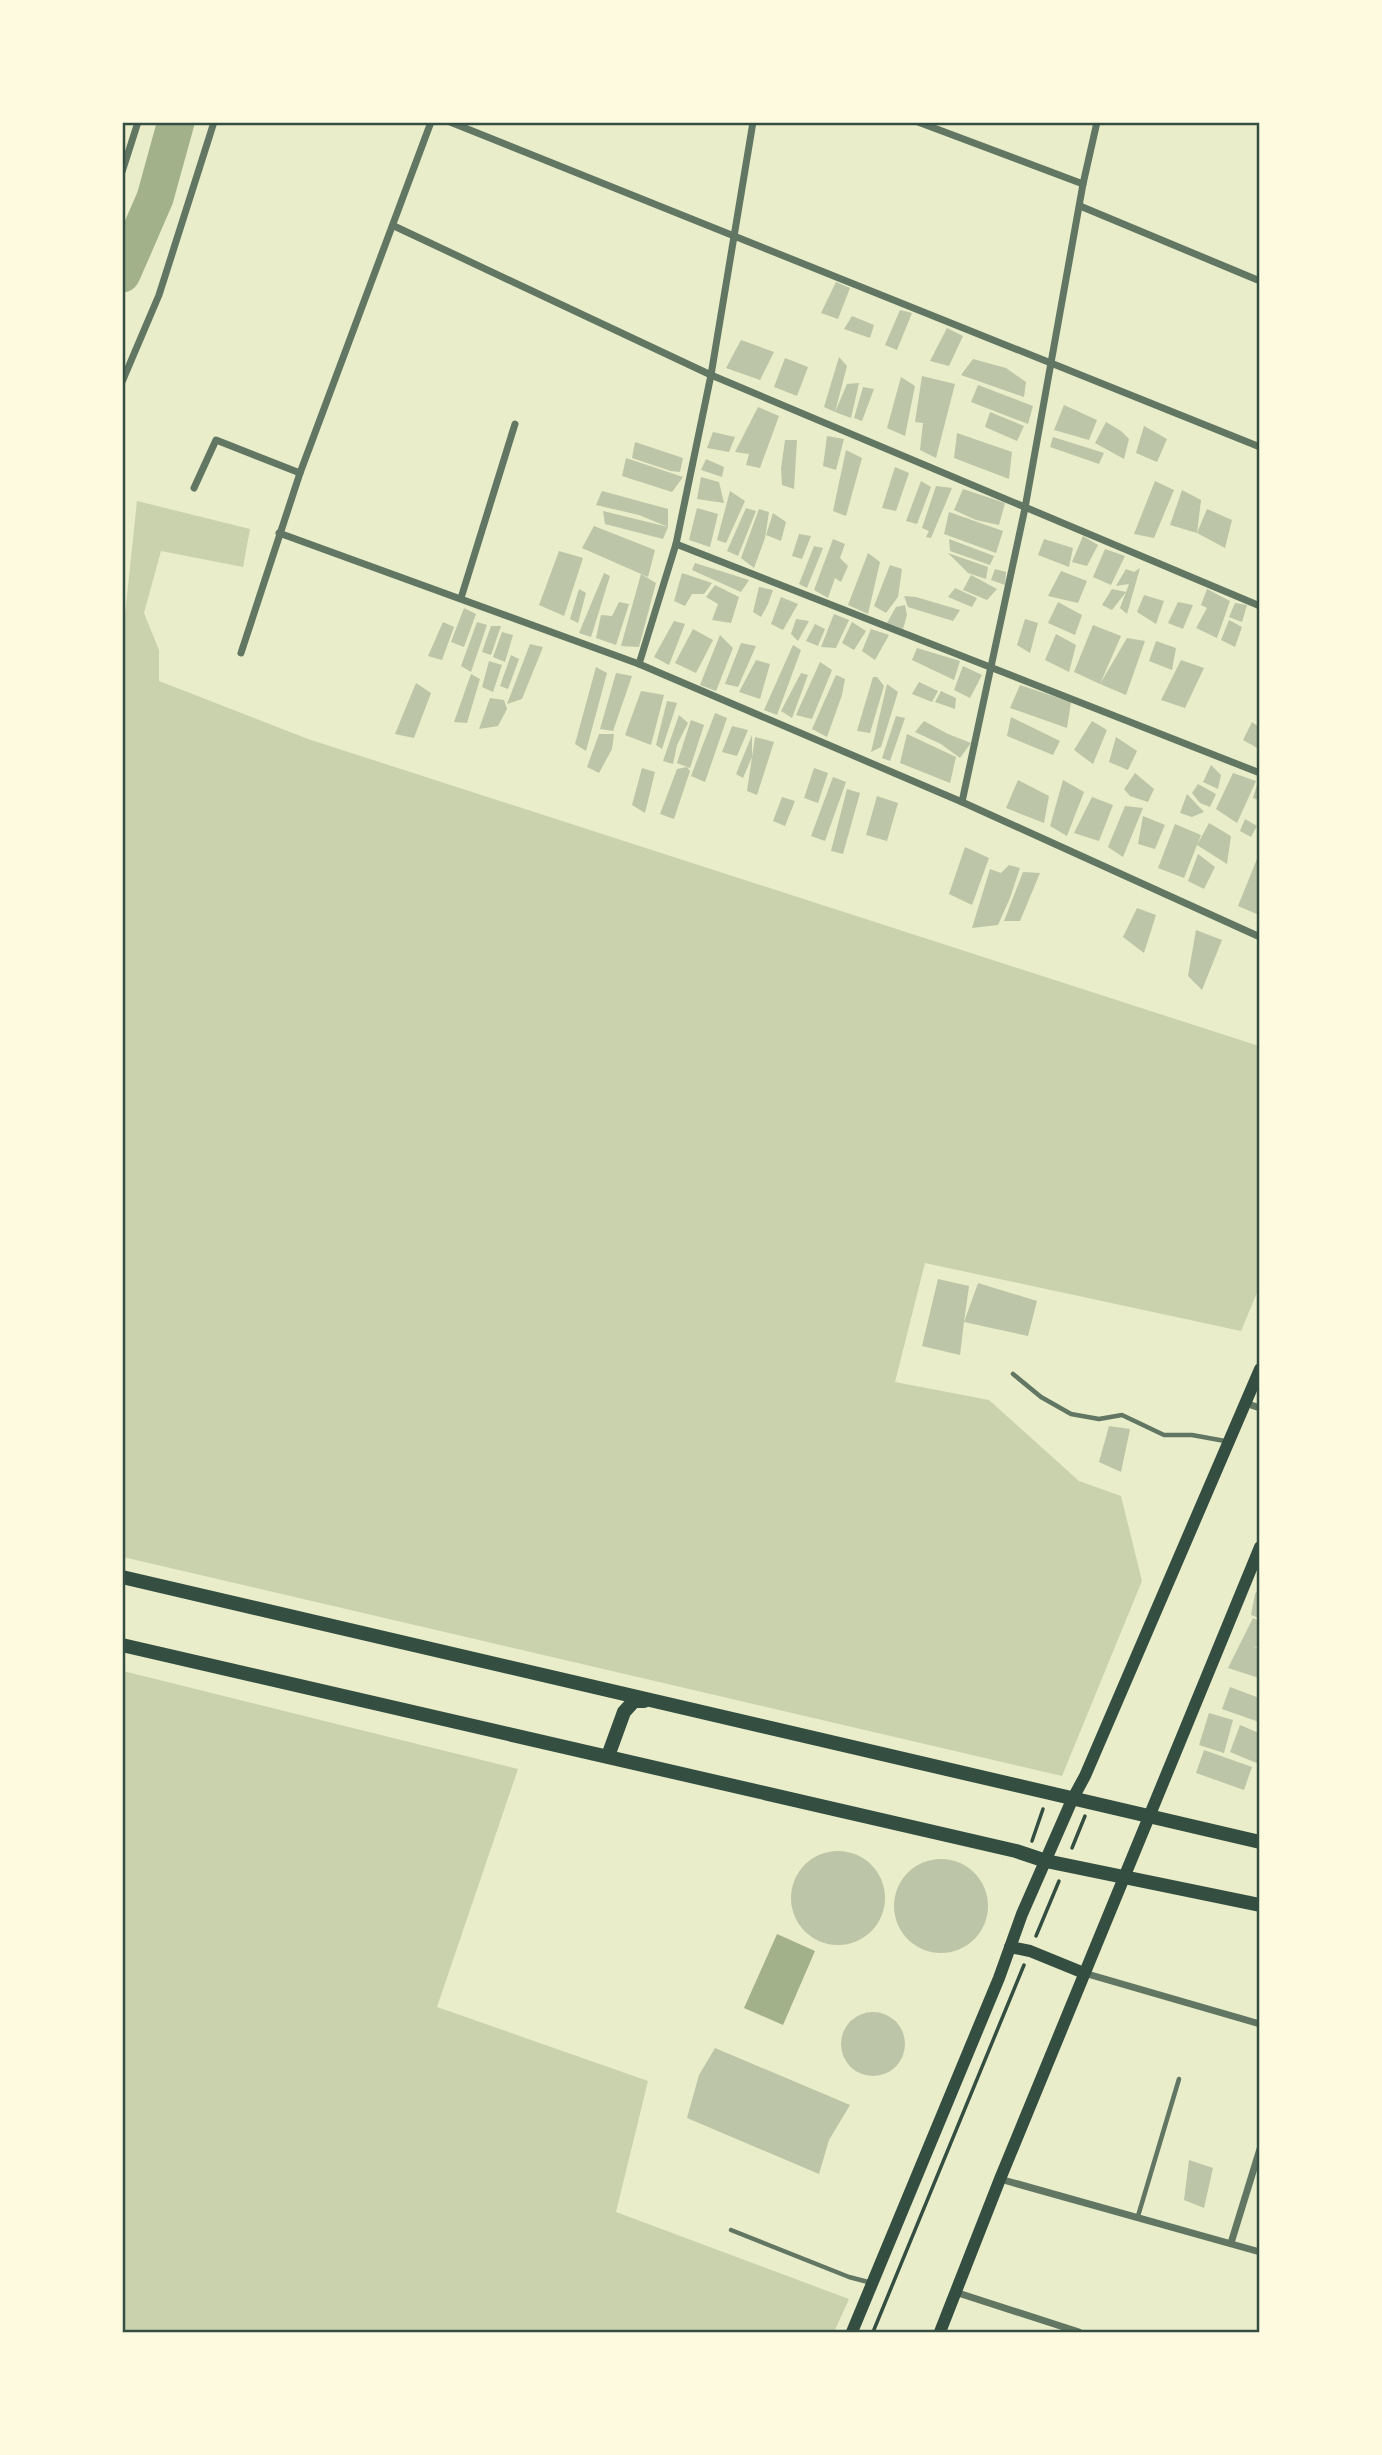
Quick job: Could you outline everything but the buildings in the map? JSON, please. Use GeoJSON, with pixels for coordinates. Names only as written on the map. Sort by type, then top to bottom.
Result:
{"type":"FeatureCollection","features":[{"type":"Feature","properties":{"kind":"main road"},"geometry":{"type":"LineString","coordinates":[[852,2333],[1022,1914],[1090,1764],[1259,1369]]}},
{"type":"Feature","properties":{"kind":"main road"},"geometry":{"type":"LineString","coordinates":[[940,2333],[1000,2179],[1259,1547]]}},
{"type":"Feature","properties":{"kind":"main road"},"geometry":{"type":"LineString","coordinates":[[122,1577],[1259,1842]]}},
{"type":"Feature","properties":{"kind":"main road"},"geometry":{"type":"LineString","coordinates":[[122,1645],[608,1756],[1027,1854],[1046,1861],[1259,1905]]}},
{"type":"Feature","properties":{"kind":"main road"},"geometry":{"type":"LineString","coordinates":[[608,1756],[624,1712],[634,1701],[653,1701]]}},
{"type":"Feature","properties":{"kind":"main road"},"geometry":{"type":"LineString","coordinates":[[1010,1947],[1030,1951],[1084,1973]]}},
{"type":"Feature","properties":{"kind":"street"},"geometry":{"type":"LineString","coordinates":[[122,172],[138,122]]}},
{"type":"Feature","properties":{"kind":"street"},"geometry":{"type":"LineString","coordinates":[[122,382],[159,295],[214,122]]}},
{"type":"Feature","properties":{"kind":"street"},"geometry":{"type":"LineString","coordinates":[[241,653],[300,473],[431,122]]}},
{"type":"Feature","properties":{"kind":"street"},"geometry":{"type":"LineString","coordinates":[[450,122],[1259,447]]}},
{"type":"Feature","properties":{"kind":"street"},"geometry":{"type":"LineString","coordinates":[[639,664],[676,544],[711,375],[753,122]]}},
{"type":"Feature","properties":{"kind":"street"},"geometry":{"type":"LineString","coordinates":[[918,122],[1083,184]]}},
{"type":"Feature","properties":{"kind":"street"},"geometry":{"type":"LineString","coordinates":[[962,802],[1025,508],[1083,184],[1097,122]]}},
{"type":"Feature","properties":{"kind":"street"},"geometry":{"type":"LineString","coordinates":[[1080,206],[1259,281]]}},
{"type":"Feature","properties":{"kind":"street"},"geometry":{"type":"LineString","coordinates":[[394,226],[711,375],[1258,605],[1259,595]]}},
{"type":"Feature","properties":{"kind":"street"},"geometry":{"type":"LineString","coordinates":[[461,598],[515,424]]}},
{"type":"Feature","properties":{"kind":"street"},"geometry":{"type":"LineString","coordinates":[[194,488],[216,440],[300,473]]}},
{"type":"Feature","properties":{"kind":"street"},"geometry":{"type":"LineString","coordinates":[[279,533],[639,664],[962,802],[1259,937]]}},
{"type":"Feature","properties":{"kind":"street"},"geometry":{"type":"LineString","coordinates":[[676,544],[1259,773]]}},
{"type":"Feature","properties":{"kind":"street"},"geometry":{"type":"LineString","coordinates":[[1245,1403],[1259,1408]]}},
{"type":"Feature","properties":{"kind":"street"},"geometry":{"type":"LineString","coordinates":[[1084,1973],[1259,2024]]}},
{"type":"Feature","properties":{"kind":"street"},"geometry":{"type":"LineString","coordinates":[[1231,2243],[1259,2149]]}},
{"type":"Feature","properties":{"kind":"street"},"geometry":{"type":"LineString","coordinates":[[1000,2179],[1259,2252]]}},
{"type":"Feature","properties":{"kind":"street"},"geometry":{"type":"LineString","coordinates":[[956,2292],[1079,2333]]}},
{"type":"Feature","properties":{"kind":"lane"},"geometry":{"type":"LineString","coordinates":[[1013,1374],[1041,1397],[1071,1414],[1099,1419],[1122,1415],[1164,1435],[1192,1435],[1228,1441]]}},
{"type":"Feature","properties":{"kind":"lane"},"geometry":{"type":"LineString","coordinates":[[1138,2216],[1179,2079]]}},
{"type":"Feature","properties":{"kind":"lane"},"geometry":{"type":"LineString","coordinates":[[732,2230],[849,2277],[873,2283]]}},
{"type":"Feature","properties":{"kind":"path"},"geometry":{"type":"LineString","coordinates":[[1027,1854],[1048,1793]]}},
{"type":"Feature","properties":{"kind":"path"},"geometry":{"type":"LineString","coordinates":[[873,2333],[1090,1804]]}},
{"type":"Feature","properties":{"kind":"shaded area"},"geometry":{"type":"Polygon","coordinates":[[[137,501],[250,529],[243,567],[161,551],[144,613],[159,650],[159,681],[308,739],[1259,1046],[1259,1288],[1241,1331],[925,1263],[895,1382],[989,1400],[1079,1481],[1121,1496],[1142,1581],[1062,1776],[123,1557],[122,643],[137,501]]]}},
{"type":"Feature","properties":{"kind":"shaded area"},"geometry":{"type":"Polygon","coordinates":[[[123,1671],[518,1769],[437,2007],[648,2081],[616,2212],[849,2299],[834,2332],[123,2332],[123,1671]]]}},
{"type":"Feature","properties":{"kind":"shaded area"},"geometry":{"type":"Polygon","coordinates":[[[777,1934],[815,1951],[783,2025],[744,2008],[777,1934]]]}},
{"type":"Feature","properties":{"kind":"waterway"},"geometry":{"type":"LineString","coordinates":[[122,274],[155,198],[176,122]]}}]}
